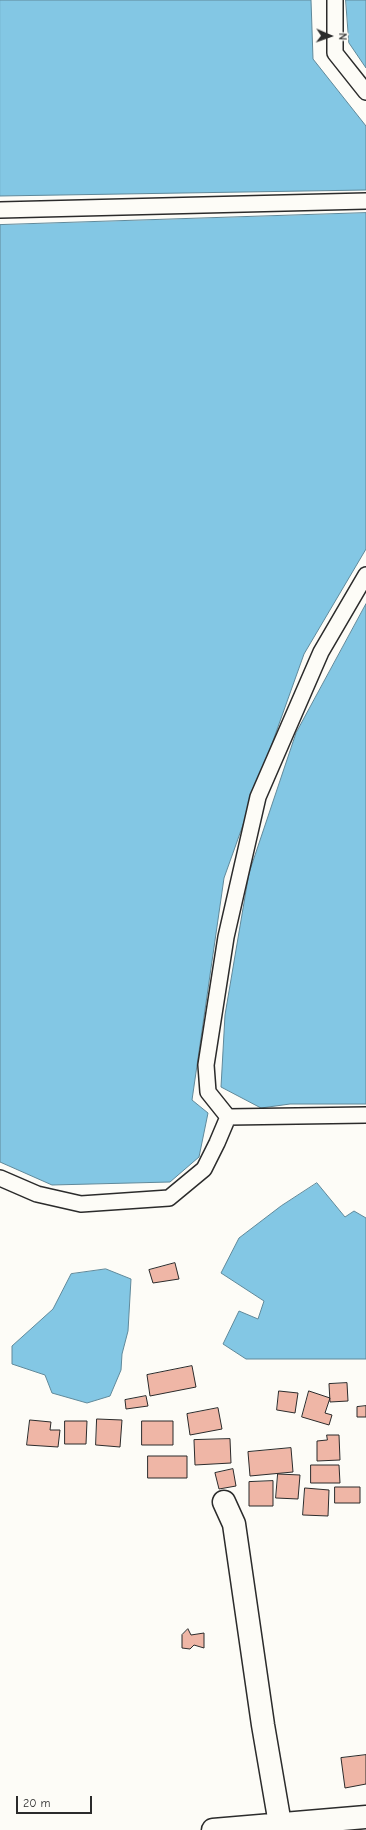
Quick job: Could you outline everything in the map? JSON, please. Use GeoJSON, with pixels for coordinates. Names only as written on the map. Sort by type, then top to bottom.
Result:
{"type":"FeatureCollection","features":[{"type":"Feature","properties":{"kind":"street"},"geometry":{"type":"LineString","coordinates":[[224,1502],[234,1524],[263,1725],[280,1824]]}},
{"type":"Feature","properties":{"kind":"street"},"geometry":{"type":"LineString","coordinates":[[213,1830],[366,1817]]}},
{"type":"Feature","properties":{"kind":"lane"},"geometry":{"type":"LineString","coordinates":[[335,0],[335,53],[366,92]]}},
{"type":"Feature","properties":{"kind":"lane"},"geometry":{"type":"LineString","coordinates":[[0,210],[366,201]]}},
{"type":"Feature","properties":{"kind":"lane"},"geometry":{"type":"LineString","coordinates":[[228,1117],[208,1092],[206,1065],[226,937],[258,797],[322,652],[366,575]]}},
{"type":"Feature","properties":{"kind":"lane"},"geometry":{"type":"LineString","coordinates":[[228,1117],[366,1115]]}},
{"type":"Feature","properties":{"kind":"lane"},"geometry":{"type":"LineString","coordinates":[[0,1178],[37,1194],[81,1204],[169,1198],[204,1169],[218,1143],[228,1117]]}},
{"type":"Feature","properties":{"kind":"water"},"geometry":{"type":"Polygon","coordinates":[[[0,0],[311,0],[313,59],[366,126],[366,190],[0,196],[0,0]]]}},
{"type":"Feature","properties":{"kind":"water"},"geometry":{"type":"Polygon","coordinates":[[[346,0],[366,0],[366,68],[349,43],[346,0]]]}},
{"type":"Feature","properties":{"kind":"water"},"geometry":{"type":"Polygon","coordinates":[[[366,213],[366,549],[304,654],[224,878],[192,1100],[208,1113],[199,1157],[170,1182],[52,1185],[0,1162],[0,225],[366,213]]]}},
{"type":"Feature","properties":{"kind":"water"},"geometry":{"type":"Polygon","coordinates":[[[366,604],[366,1104],[290,1104],[261,1108],[221,1087],[225,1015],[249,873],[296,733],[366,604]]]}},
{"type":"Feature","properties":{"kind":"water"},"geometry":{"type":"Polygon","coordinates":[[[317,1183],[345,1217],[354,1211],[366,1218],[366,1359],[246,1359],[223,1344],[239,1311],[258,1319],[264,1301],[221,1273],[239,1238],[281,1206],[317,1183]]]}},
{"type":"Feature","properties":{"kind":"water"},"geometry":{"type":"Polygon","coordinates":[[[106,1269],[131,1279],[128,1331],[122,1354],[121,1370],[110,1396],[87,1403],[52,1393],[45,1375],[12,1364],[12,1346],[53,1309],[71,1274],[106,1269]]]}},
{"type":"Feature","properties":{"kind":"building"},"geometry":{"type":"Polygon","coordinates":[[[175,1263],[179,1279],[153,1283],[149,1270],[175,1263]]]}},
{"type":"Feature","properties":{"kind":"building"},"geometry":{"type":"Polygon","coordinates":[[[192,1366],[196,1387],[150,1396],[147,1375],[192,1366]]]}},
{"type":"Feature","properties":{"kind":"building"},"geometry":{"type":"Polygon","coordinates":[[[347,1383],[348,1401],[330,1402],[329,1384],[347,1383]]]}},
{"type":"Feature","properties":{"kind":"building"},"geometry":{"type":"Polygon","coordinates":[[[279,1391],[298,1393],[295,1413],[277,1410],[279,1391]]]}},
{"type":"Feature","properties":{"kind":"building"},"geometry":{"type":"Polygon","coordinates":[[[309,1391],[330,1398],[325,1413],[332,1415],[329,1425],[302,1417],[309,1391]]]}},
{"type":"Feature","properties":{"kind":"building"},"geometry":{"type":"Polygon","coordinates":[[[146,1396],[148,1406],[126,1409],[125,1400],[146,1396]]]}},
{"type":"Feature","properties":{"kind":"building"},"geometry":{"type":"Polygon","coordinates":[[[366,1406],[366,1417],[357,1417],[357,1407],[366,1406]]]}},
{"type":"Feature","properties":{"kind":"building"},"geometry":{"type":"Polygon","coordinates":[[[218,1408],[222,1429],[190,1435],[187,1414],[218,1408]]]}},
{"type":"Feature","properties":{"kind":"building"},"geometry":{"type":"Polygon","coordinates":[[[97,1419],[122,1420],[120,1447],[96,1445],[97,1419]]]}},
{"type":"Feature","properties":{"kind":"building"},"geometry":{"type":"Polygon","coordinates":[[[30,1420],[51,1422],[50,1430],[60,1430],[58,1447],[27,1445],[30,1420]]]}},
{"type":"Feature","properties":{"kind":"building"},"geometry":{"type":"Polygon","coordinates":[[[65,1421],[87,1421],[86,1444],[65,1444],[65,1421]]]}},
{"type":"Feature","properties":{"kind":"building"},"geometry":{"type":"Polygon","coordinates":[[[142,1421],[173,1421],[173,1445],[142,1445],[142,1421]]]}},
{"type":"Feature","properties":{"kind":"building"},"geometry":{"type":"Polygon","coordinates":[[[327,1435],[339,1435],[340,1460],[317,1461],[317,1441],[327,1440],[327,1435]]]}},
{"type":"Feature","properties":{"kind":"building"},"geometry":{"type":"Polygon","coordinates":[[[230,1439],[231,1463],[195,1465],[194,1440],[230,1439]]]}},
{"type":"Feature","properties":{"kind":"building"},"geometry":{"type":"Polygon","coordinates":[[[291,1448],[293,1472],[250,1476],[248,1452],[291,1448]]]}},
{"type":"Feature","properties":{"kind":"building"},"geometry":{"type":"Polygon","coordinates":[[[148,1456],[187,1456],[187,1478],[148,1478],[148,1456]]]}},
{"type":"Feature","properties":{"kind":"building"},"geometry":{"type":"Polygon","coordinates":[[[311,1465],[339,1465],[340,1483],[311,1483],[311,1465]]]}},
{"type":"Feature","properties":{"kind":"building"},"geometry":{"type":"Polygon","coordinates":[[[233,1469],[236,1486],[219,1489],[215,1473],[233,1469]]]}},
{"type":"Feature","properties":{"kind":"building"},"geometry":{"type":"Polygon","coordinates":[[[278,1474],[300,1475],[298,1499],[276,1498],[278,1474]]]}},
{"type":"Feature","properties":{"kind":"building"},"geometry":{"type":"Polygon","coordinates":[[[273,1481],[273,1506],[249,1506],[249,1482],[273,1481]]]}},
{"type":"Feature","properties":{"kind":"building"},"geometry":{"type":"Polygon","coordinates":[[[335,1487],[360,1487],[360,1503],[335,1503],[335,1487]]]}},
{"type":"Feature","properties":{"kind":"building"},"geometry":{"type":"Polygon","coordinates":[[[305,1488],[329,1490],[328,1516],[303,1515],[305,1488]]]}},
{"type":"Feature","properties":{"kind":"building"},"geometry":{"type":"Polygon","coordinates":[[[188,1629],[191,1635],[204,1633],[204,1648],[194,1645],[190,1649],[182,1648],[182,1635],[188,1629]]]}},
{"type":"Feature","properties":{"kind":"building"},"geometry":{"type":"Polygon","coordinates":[[[366,1755],[366,1784],[345,1788],[341,1758],[366,1755]]]}}]}
